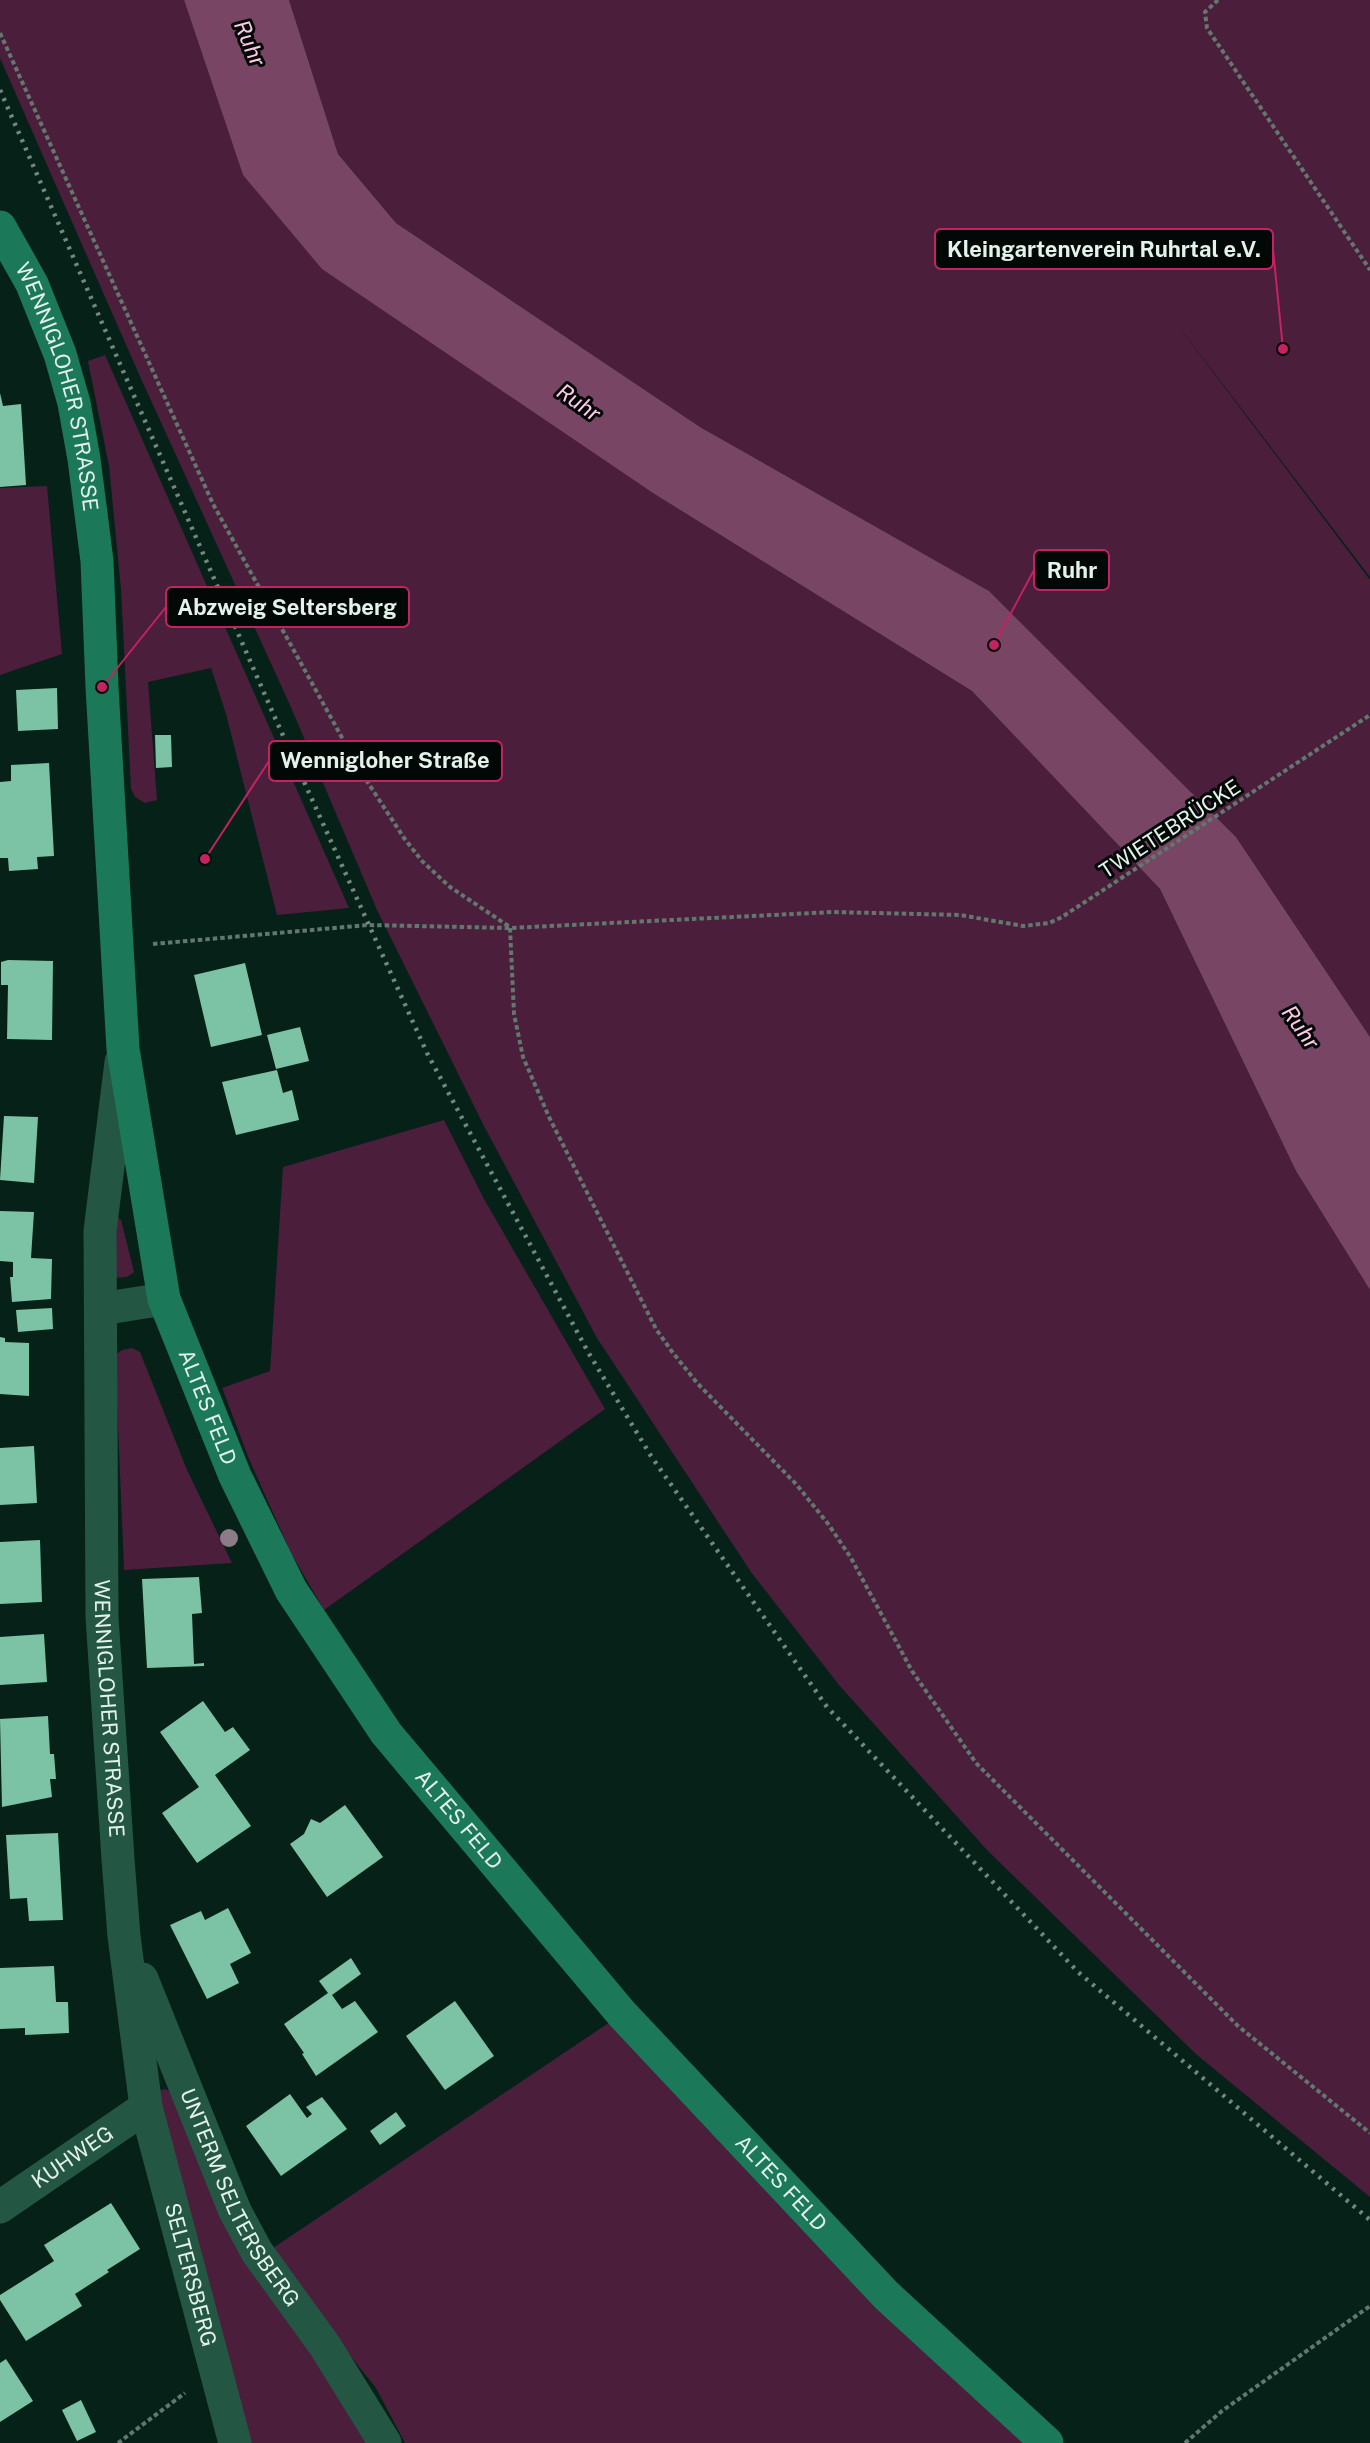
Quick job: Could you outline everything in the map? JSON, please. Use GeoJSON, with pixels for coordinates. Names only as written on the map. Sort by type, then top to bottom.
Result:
{"type":"FeatureCollection","features":[{"type":"Feature","properties":{"kind":"main road","name":"WENNIGLOHER STRASSE"},"geometry":{"type":"LineString","coordinates":[[0,227],[32,284],[60,354],[74,403],[84,459],[97,561],[123,1049]]}},
{"type":"Feature","properties":{"kind":"main road","name":"ALTES FELD"},"geometry":{"type":"LineString","coordinates":[[123,1049],[164,1299],[235,1476],[291,1590],[386,1733],[626,2019],[886,2295],[1047,2443]]}},
{"type":"Feature","properties":{"kind":"street","name":"WENNIGLOHER STRASSE"},"geometry":{"type":"LineString","coordinates":[[123,1049],[100,1231],[102,1617],[124,1936],[146,2107]]}},
{"type":"Feature","properties":{"kind":"street"},"geometry":{"type":"LineString","coordinates":[[100,1309],[164,1299]]}},
{"type":"Feature","properties":{"kind":"street","name":"UNTERM SELTERSBERG"},"geometry":{"type":"LineString","coordinates":[[124,1936],[235,2211],[257,2252],[325,2346],[384,2443]]}},
{"type":"Feature","properties":{"kind":"street","name":"KUHWEG"},"geometry":{"type":"LineString","coordinates":[[0,2207],[146,2107]]}},
{"type":"Feature","properties":{"kind":"street","name":"SELTERSBERG"},"geometry":{"type":"LineString","coordinates":[[146,2107],[235,2443]]}},
{"type":"Feature","properties":{"kind":"path"},"geometry":{"type":"LineString","coordinates":[[1218,0],[1205,12],[1204,19],[1207,28],[1370,270]]}},
{"type":"Feature","properties":{"kind":"path"},"geometry":{"type":"LineString","coordinates":[[0,33],[213,504],[361,772],[404,838],[422,861],[450,887],[510,928],[514,1014],[523,1057],[549,1117],[651,1318],[673,1353],[698,1384],[796,1484],[829,1525],[851,1558],[912,1671],[976,1763],[1238,2026],[1370,2133]]}},
{"type":"Feature","properties":{"kind":"path","name":"TWIETEBRÜCKE"},"geometry":{"type":"LineString","coordinates":[[117,947],[368,926],[510,928],[833,912],[960,915],[1023,926],[1049,923],[1062,917],[1370,716]]}},
{"type":"Feature","properties":{"kind":"path"},"geometry":{"type":"LineString","coordinates":[[1185,2443],[1222,2411],[1370,2306]]}},
{"type":"Feature","properties":{"kind":"path"},"geometry":{"type":"LineString","coordinates":[[118,2443],[179,2398]]}},
{"type":"Feature","properties":{"kind":"shaded area"},"geometry":{"type":"Polygon","coordinates":[[[0,0],[184,0],[243,175],[656,495],[972,691],[1160,889],[1296,1171],[1370,1290],[1370,2197],[1197,2055],[987,1850],[839,1685],[751,1572],[597,1338],[484,1126],[377,910],[290,705],[138,372],[0,58],[0,0]]]}},
{"type":"Feature","properties":{"kind":"shaded area"},"geometry":{"type":"Polygon","coordinates":[[[289,0],[1370,0],[1370,577],[1170,315],[1370,580],[1370,1037],[1236,837],[989,591],[700,427],[396,223],[338,154],[289,0]]]}},
{"type":"Feature","properties":{"kind":"shaded area"},"geometry":{"type":"Polygon","coordinates":[[[105,355],[349,908],[277,915],[226,714],[211,668],[148,682],[157,800],[145,803],[135,797],[131,789],[121,589],[109,466],[88,361],[105,355]]]}},
{"type":"Feature","properties":{"kind":"shaded area"},"geometry":{"type":"Polygon","coordinates":[[[47,486],[62,654],[0,675],[0,488],[47,486]]]}},
{"type":"Feature","properties":{"kind":"shaded area"},"geometry":{"type":"Polygon","coordinates":[[[444,1120],[484,1199],[605,1409],[324,1610],[291,1553],[249,1459],[222,1388],[270,1371],[283,1167],[444,1120]]]}},
{"type":"Feature","properties":{"kind":"shaded area"},"geometry":{"type":"Polygon","coordinates":[[[118,1218],[121,1220],[134,1272],[127,1277],[114,1278],[115,1221],[118,1218]]]}},
{"type":"Feature","properties":{"kind":"shaded area"},"geometry":{"type":"Polygon","coordinates":[[[132,1348],[140,1352],[187,1470],[232,1563],[124,1570],[115,1355],[122,1350],[132,1348]]]}},
{"type":"Feature","properties":{"kind":"shaded area"},"geometry":{"type":"Polygon","coordinates":[[[622,2014],[1024,2443],[405,2443],[376,2388],[267,2252],[622,2014]]]}},
{"type":"Feature","properties":{"kind":"shaded area"},"geometry":{"type":"Polygon","coordinates":[[[166,2089],[171,2092],[371,2443],[249,2443],[161,2104],[160,2090],[166,2089]]]}},
{"type":"Feature","properties":{"kind":"water"},"geometry":{"type":"Polygon","coordinates":[[[184,0],[289,0],[338,154],[396,223],[700,427],[989,591],[1236,837],[1370,1037],[1370,1290],[1296,1171],[1160,889],[972,691],[656,495],[322,269],[243,175],[184,0]]]}},
{"type":"Feature","properties":{"kind":"building"},"geometry":{"type":"Polygon","coordinates":[[[0,393],[3,406],[21,404],[26,485],[0,487],[0,393]]]}},
{"type":"Feature","properties":{"kind":"building"},"geometry":{"type":"Polygon","coordinates":[[[57,688],[58,729],[18,731],[16,690],[57,688]]]}},
{"type":"Feature","properties":{"kind":"building"},"geometry":{"type":"Polygon","coordinates":[[[155,735],[171,735],[172,767],[156,768],[155,735]]]}},
{"type":"Feature","properties":{"kind":"building"},"geometry":{"type":"Polygon","coordinates":[[[49,763],[54,856],[37,857],[38,869],[9,871],[8,858],[0,858],[0,782],[11,781],[11,765],[49,763]]]}},
{"type":"Feature","properties":{"kind":"building"},"geometry":{"type":"Polygon","coordinates":[[[8,960],[53,961],[52,1040],[7,1039],[8,985],[1,985],[1,962],[8,960]]]}},
{"type":"Feature","properties":{"kind":"building"},"geometry":{"type":"Polygon","coordinates":[[[245,963],[262,1035],[211,1047],[194,975],[245,963]]]}},
{"type":"Feature","properties":{"kind":"building"},"geometry":{"type":"Polygon","coordinates":[[[300,1027],[309,1061],[276,1069],[267,1035],[300,1027]]]}},
{"type":"Feature","properties":{"kind":"building"},"geometry":{"type":"Polygon","coordinates":[[[277,1070],[283,1093],[292,1090],[299,1120],[236,1135],[222,1082],[277,1070]]]}},
{"type":"Feature","properties":{"kind":"building"},"geometry":{"type":"Polygon","coordinates":[[[4,1116],[38,1117],[34,1183],[0,1180],[4,1116]]]}},
{"type":"Feature","properties":{"kind":"building"},"geometry":{"type":"Polygon","coordinates":[[[0,1211],[34,1212],[31,1258],[52,1259],[51,1299],[12,1302],[10,1277],[13,1277],[13,1262],[0,1261],[0,1211]]]}},
{"type":"Feature","properties":{"kind":"building"},"geometry":{"type":"Polygon","coordinates":[[[52,1308],[53,1329],[18,1332],[16,1310],[52,1308]]]}},
{"type":"Feature","properties":{"kind":"building"},"geometry":{"type":"Polygon","coordinates":[[[0,1337],[5,1338],[5,1342],[29,1343],[29,1396],[0,1394],[0,1337]]]}},
{"type":"Feature","properties":{"kind":"building"},"geometry":{"type":"Polygon","coordinates":[[[34,1446],[37,1503],[0,1505],[0,1448],[34,1446]]]}},
{"type":"Feature","properties":{"kind":"building"},"geometry":{"type":"Polygon","coordinates":[[[40,1540],[42,1602],[0,1604],[0,1542],[40,1540]]]}},
{"type":"Feature","properties":{"kind":"building"},"geometry":{"type":"Polygon","coordinates":[[[199,1577],[202,1613],[192,1614],[194,1664],[204,1663],[204,1666],[147,1668],[142,1579],[199,1577]]]}},
{"type":"Feature","properties":{"kind":"building"},"geometry":{"type":"Polygon","coordinates":[[[44,1634],[47,1682],[0,1685],[0,1637],[44,1634]]]}},
{"type":"Feature","properties":{"kind":"building"},"geometry":{"type":"Polygon","coordinates":[[[203,1701],[225,1732],[233,1727],[250,1750],[215,1775],[251,1826],[197,1863],[162,1813],[199,1787],[160,1732],[203,1701]]]}},
{"type":"Feature","properties":{"kind":"building"},"geometry":{"type":"Polygon","coordinates":[[[48,1716],[50,1754],[54,1754],[56,1779],[50,1779],[52,1797],[2,1807],[0,1719],[48,1716]]]}},
{"type":"Feature","properties":{"kind":"building"},"geometry":{"type":"Polygon","coordinates":[[[345,1805],[383,1857],[327,1897],[290,1844],[304,1834],[311,1819],[320,1823],[345,1805]]]}},
{"type":"Feature","properties":{"kind":"building"},"geometry":{"type":"Polygon","coordinates":[[[58,1833],[63,1920],[29,1921],[27,1898],[10,1899],[6,1835],[58,1833]]]}},
{"type":"Feature","properties":{"kind":"building"},"geometry":{"type":"Polygon","coordinates":[[[228,1908],[251,1953],[230,1964],[239,1983],[207,1999],[170,1925],[201,1911],[205,1920],[228,1908]]]}},
{"type":"Feature","properties":{"kind":"building"},"geometry":{"type":"Polygon","coordinates":[[[351,1958],[361,1974],[332,1995],[342,2009],[355,2001],[378,2032],[316,2076],[302,2054],[304,2053],[284,2024],[328,1993],[319,1981],[351,1958]]]}},
{"type":"Feature","properties":{"kind":"building"},"geometry":{"type":"Polygon","coordinates":[[[54,1966],[56,2002],[68,2002],[69,2033],[25,2035],[25,2028],[0,2029],[0,1968],[54,1966]]]}},
{"type":"Feature","properties":{"kind":"building"},"geometry":{"type":"Polygon","coordinates":[[[455,2001],[494,2056],[445,2090],[406,2036],[455,2001]]]}},
{"type":"Feature","properties":{"kind":"building"},"geometry":{"type":"Polygon","coordinates":[[[290,2094],[307,2118],[312,2114],[306,2107],[322,2097],[347,2129],[281,2176],[246,2126],[290,2094]]]}},
{"type":"Feature","properties":{"kind":"building"},"geometry":{"type":"Polygon","coordinates":[[[396,2112],[406,2126],[380,2145],[370,2131],[396,2112]]]}},
{"type":"Feature","properties":{"kind":"building"},"geometry":{"type":"Polygon","coordinates":[[[111,2203],[140,2249],[75,2294],[82,2306],[26,2341],[0,2300],[0,2295],[54,2261],[44,2245],[111,2203]]]}},
{"type":"Feature","properties":{"kind":"building"},"geometry":{"type":"Polygon","coordinates":[[[6,2359],[33,2401],[0,2422],[0,2363],[6,2359]]]}},
{"type":"Feature","properties":{"kind":"building"},"geometry":{"type":"Polygon","coordinates":[[[81,2400],[96,2432],[77,2441],[62,2410],[81,2400]]]}},
{"type":"Feature","properties":{"kind":"railway"},"geometry":{"type":"LineString","coordinates":[[0,90],[276,720],[427,1053],[588,1352],[651,1456],[827,1707],[1078,1972],[1370,2220]]}},
{"type":"Feature","properties":{"kind":"place","name":"Kleingartenverein Ruhrtal e.V."},"geometry":{"type":"Point","coordinates":[1283,349]}},
{"type":"Feature","properties":{"kind":"place","name":"Ruhr"},"geometry":{"type":"Point","coordinates":[994,645]}},
{"type":"Feature","properties":{"kind":"place","name":"Abzweig Seltersberg"},"geometry":{"type":"Point","coordinates":[102,687]}},
{"type":"Feature","properties":{"kind":"place","name":"Wennigloher Straße"},"geometry":{"type":"Point","coordinates":[205,859]}}]}
